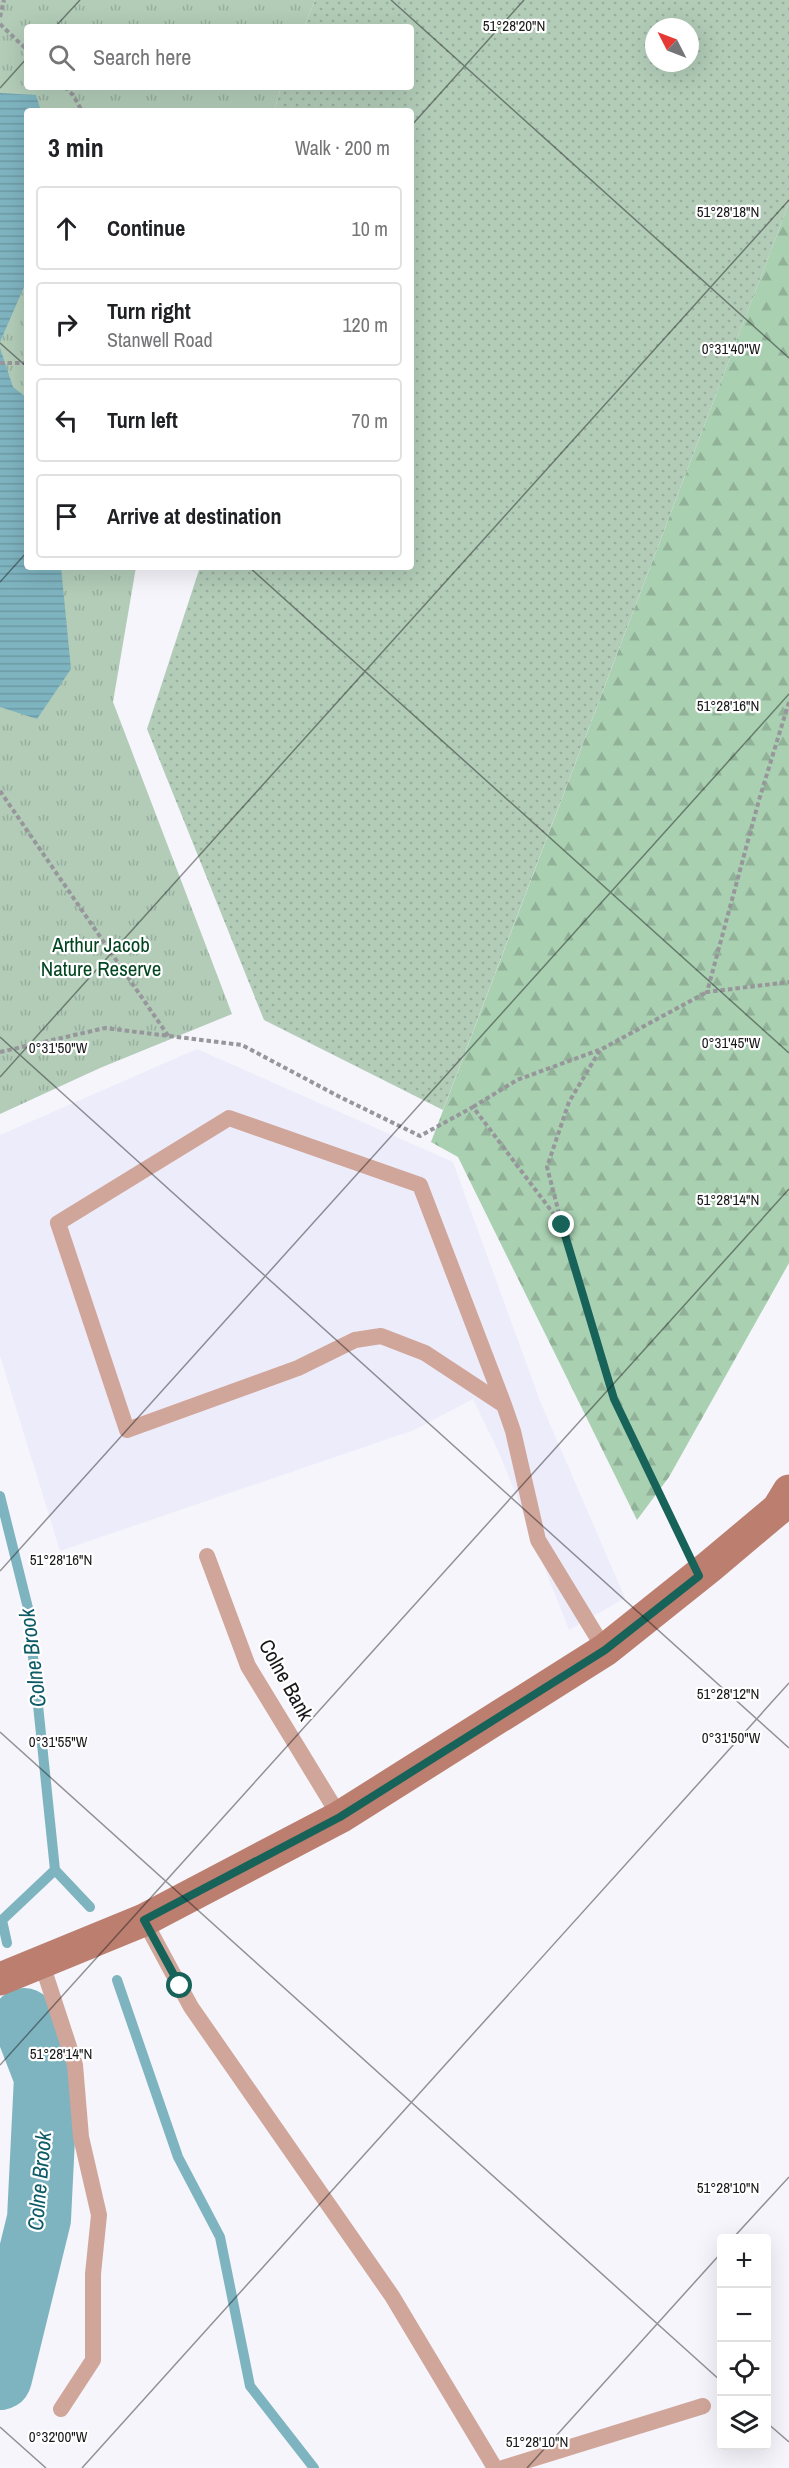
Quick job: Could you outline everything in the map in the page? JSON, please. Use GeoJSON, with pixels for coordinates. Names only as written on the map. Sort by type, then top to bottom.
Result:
{"type":"FeatureCollection","features":[{"type":"Feature","properties":{"kind":"street"},"geometry":{"type":"LineString","coordinates":[[22,1970],[144,1920],[340,1817],[605,1650],[785,1506]]}},
{"type":"Feature","properties":{"kind":"lane"},"geometry":{"type":"LineString","coordinates":[[504,1405],[425,1353],[381,1336],[355,1340],[298,1368],[127,1430],[58,1223],[228,1118],[420,1185],[504,1405],[513,1431],[538,1540],[605,1650]]}},
{"type":"Feature","properties":{"kind":"lane","name":"Colne Bank"},"geometry":{"type":"LineString","coordinates":[[207,1556],[248,1666],[340,1817]]}},
{"type":"Feature","properties":{"kind":"lane"},"geometry":{"type":"LineString","coordinates":[[144,1920],[191,2007],[392,2296],[495,2468]]}},
{"type":"Feature","properties":{"kind":"lane"},"geometry":{"type":"LineString","coordinates":[[22,1970],[75,2065],[81,2137],[99,2215],[93,2274],[93,2360],[61,2409]]}},
{"type":"Feature","properties":{"kind":"lane"},"geometry":{"type":"LineString","coordinates":[[503,2468],[703,2406]]}},
{"type":"Feature","properties":{"kind":"path"},"geometry":{"type":"LineString","coordinates":[[0,17],[4,0]]}},
{"type":"Feature","properties":{"kind":"path"},"geometry":{"type":"LineString","coordinates":[[0,24],[24,47]]}},
{"type":"Feature","properties":{"kind":"path"},"geometry":{"type":"LineString","coordinates":[[68,90],[80,108]]}},
{"type":"Feature","properties":{"kind":"path"},"geometry":{"type":"LineString","coordinates":[[0,363],[24,363]]}},
{"type":"Feature","properties":{"kind":"path"},"geometry":{"type":"LineString","coordinates":[[707,992],[759,800],[789,702]]}},
{"type":"Feature","properties":{"kind":"path"},"geometry":{"type":"LineString","coordinates":[[0,792],[169,1037]]}},
{"type":"Feature","properties":{"kind":"path"},"geometry":{"type":"LineString","coordinates":[[0,1052],[105,1029],[242,1045],[420,1136],[517,1080],[600,1050],[707,992],[789,982]]}},
{"type":"Feature","properties":{"kind":"path"},"geometry":{"type":"LineString","coordinates":[[600,1050],[569,1102],[548,1167],[562,1225],[614,1399],[699,1576]]}},
{"type":"Feature","properties":{"kind":"path"},"geometry":{"type":"LineString","coordinates":[[472,1107],[562,1225]]}},
{"type":"Feature","properties":{"kind":"shaded area"},"geometry":{"type":"Polygon","coordinates":[[[197,1049],[453,1162],[540,1401],[625,1598],[569,1630],[501,1457],[473,1399],[414,1430],[60,1551],[0,1356],[0,1135],[197,1049]]]}},
{"type":"Feature","properties":{"kind":"green space","name":"Arthur Jacob Nature Reserve"},"geometry":{"type":"Polygon","coordinates":[[[0,0],[315,0],[305,24],[24,24],[24,90],[280,90],[275,108],[24,108],[24,570],[135,570],[113,702],[232,1014],[100,1068],[0,1114],[0,0]]]}},
{"type":"Feature","properties":{"kind":"green space"},"geometry":{"type":"Polygon","coordinates":[[[315,0],[789,0],[789,203],[443,1110],[264,1020],[147,729],[199,570],[414,570],[414,108],[275,108],[280,90],[414,90],[414,24],[305,24],[315,0]]]}},
{"type":"Feature","properties":{"kind":"green space"},"geometry":{"type":"Polygon","coordinates":[[[789,203],[789,1263],[669,1477],[637,1520],[458,1157],[431,1142],[789,203]]]}},
{"type":"Feature","properties":{"kind":"water"},"geometry":{"type":"Polygon","coordinates":[[[0,93],[36,95],[40,108],[24,108],[24,287],[0,342],[0,93]]]}},
{"type":"Feature","properties":{"kind":"water"},"geometry":{"type":"Polygon","coordinates":[[[0,348],[13,387],[24,396],[24,570],[61,570],[71,669],[37,719],[0,707],[0,348]]]}},
{"type":"Feature","properties":{"kind":"waterway","name":"Colne Brook"},"geometry":{"type":"LineString","coordinates":[[0,1496],[28,1608],[55,1870],[2,1920],[7,1943]]}},
{"type":"Feature","properties":{"kind":"waterway"},"geometry":{"type":"LineString","coordinates":[[55,1870],[90,1907]]}},
{"type":"Feature","properties":{"kind":"waterway"},"geometry":{"type":"LineString","coordinates":[[117,1980],[178,2157],[220,2237],[250,2386],[314,2468]]}},
{"type":"Feature","properties":{"kind":"waterway","name":"Colne Brook"},"geometry":{"type":"LineString","coordinates":[[0,2378],[39,2219],[46,2077],[24,2020]]}},
{"type":"Feature","properties":{"kind":"route"},"geometry":{"type":"LineString","coordinates":[[180,1986],[144,1920],[340,1817],[605,1650],[699,1576],[614,1399],[562,1225]]}}]}
